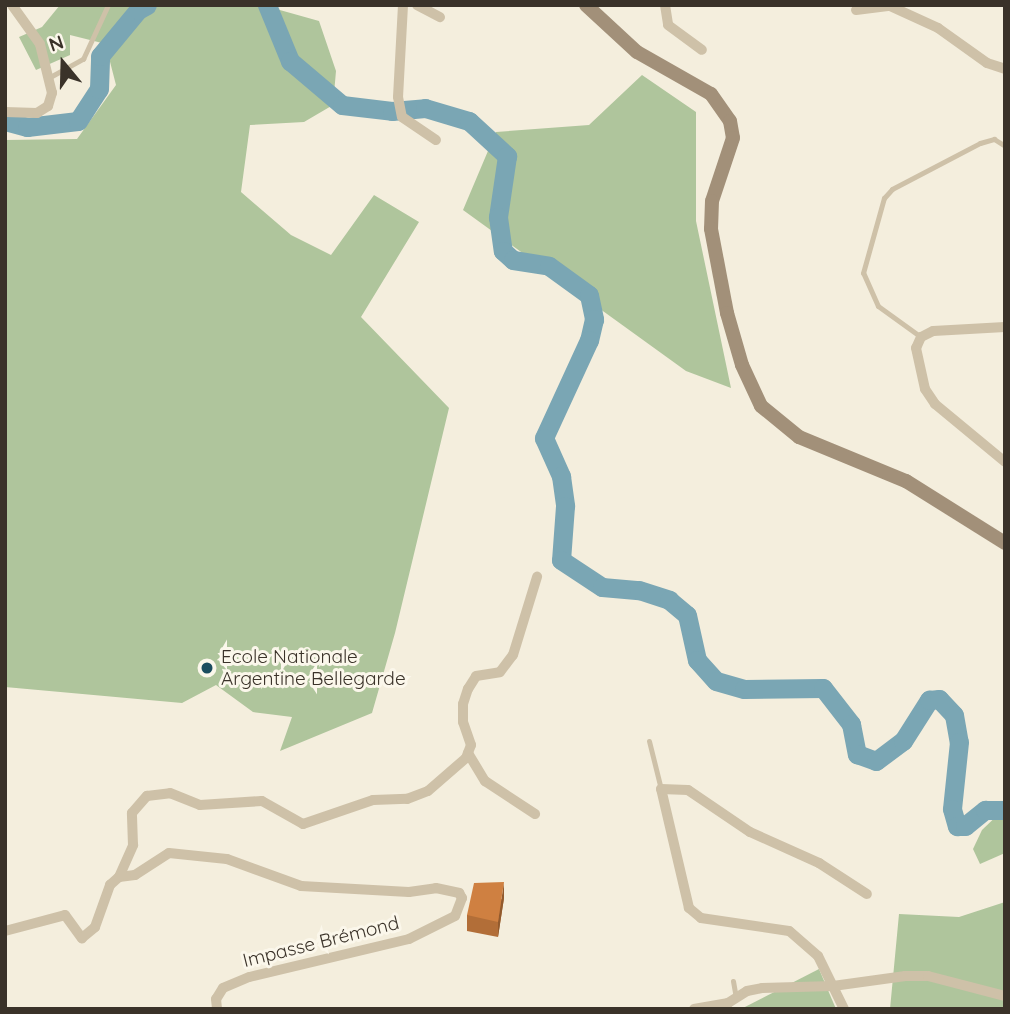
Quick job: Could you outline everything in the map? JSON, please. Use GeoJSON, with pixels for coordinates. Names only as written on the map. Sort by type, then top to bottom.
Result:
{"type":"FeatureCollection","features":[{"type":"Feature","properties":{"kind":"main road"},"geometry":{"type":"LineString","coordinates":[[586,5],[637,52],[711,94],[730,121],[733,138],[712,201],[711,229],[727,313],[742,365],[761,406],[816,446],[906,481],[1005,543]]}},
{"type":"Feature","properties":{"kind":"street"},"geometry":{"type":"LineString","coordinates":[[5,112],[30,114],[48,106],[50,77],[40,44],[12,5]]}},
{"type":"Feature","properties":{"kind":"street"},"geometry":{"type":"LineString","coordinates":[[403,5],[398,97],[402,117],[436,140]]}},
{"type":"Feature","properties":{"kind":"street"},"geometry":{"type":"LineString","coordinates":[[417,5],[440,17]]}},
{"type":"Feature","properties":{"kind":"street"},"geometry":{"type":"LineString","coordinates":[[665,5],[668,25],[702,50]]}},
{"type":"Feature","properties":{"kind":"street"},"geometry":{"type":"LineString","coordinates":[[856,10],[890,6],[938,28],[987,64],[1005,69]]}},
{"type":"Feature","properties":{"kind":"street"},"geometry":{"type":"LineString","coordinates":[[1005,327],[951,328],[921,337],[917,366],[925,389],[936,404],[1005,462]]}},
{"type":"Feature","properties":{"kind":"street"},"geometry":{"type":"LineString","coordinates":[[5,931],[65,915],[82,938],[102,916],[110,885],[119,877],[133,845],[132,813],[147,796],[170,793],[200,805],[262,801],[303,824],[373,800],[407,799],[428,791],[468,753],[471,745],[463,722],[463,704],[468,689],[476,676],[500,672],[513,655],[537,577]]}},
{"type":"Feature","properties":{"kind":"street"},"geometry":{"type":"LineString","coordinates":[[468,753],[485,781],[535,814]]}},
{"type":"Feature","properties":{"kind":"street"},"geometry":{"type":"LineString","coordinates":[[844,1009],[818,956],[789,931],[701,918],[689,908],[661,789],[688,790],[750,832],[819,863],[867,894]]}},
{"type":"Feature","properties":{"kind":"street","name":"Impasse Brémond"},"geometry":{"type":"LineString","coordinates":[[119,877],[135,875],[169,853],[227,859],[300,886],[409,892],[436,888],[459,893],[462,898],[455,916],[409,939],[248,977],[223,988],[216,999],[217,1009]]}},
{"type":"Feature","properties":{"kind":"street"},"geometry":{"type":"LineString","coordinates":[[694,1009],[736,998],[747,991],[779,986],[833,986],[918,975],[1005,996]]}},
{"type":"Feature","properties":{"kind":"lane"},"geometry":{"type":"LineString","coordinates":[[50,77],[83,59],[108,5]]}},
{"type":"Feature","properties":{"kind":"lane"},"geometry":{"type":"LineString","coordinates":[[921,337],[878,306],[863,273],[884,198],[892,189],[980,143],[994,138],[1005,146]]}},
{"type":"Feature","properties":{"kind":"lane"},"geometry":{"type":"LineString","coordinates":[[649,741],[661,789]]}},
{"type":"Feature","properties":{"kind":"lane"},"geometry":{"type":"LineString","coordinates":[[733,981],[736,998]]}},
{"type":"Feature","properties":{"kind":"green space"},"geometry":{"type":"Polygon","coordinates":[[[60,5],[140,5],[129,10],[102,43],[70,35],[70,55],[36,70],[19,37],[42,27],[60,5]]]}},
{"type":"Feature","properties":{"kind":"green space"},"geometry":{"type":"Polygon","coordinates":[[[160,5],[262,5],[319,21],[336,71],[333,105],[304,122],[250,125],[241,192],[291,235],[331,255],[374,195],[419,222],[361,317],[449,408],[395,633],[372,713],[280,751],[292,717],[253,712],[216,685],[182,703],[5,687],[5,140],[77,139],[116,85],[108,54],[141,13],[160,5]]]}},
{"type":"Feature","properties":{"kind":"green space"},"geometry":{"type":"Polygon","coordinates":[[[642,75],[696,112],[696,221],[731,388],[686,371],[463,210],[496,132],[589,125],[642,75]]]}},
{"type":"Feature","properties":{"kind":"green space"},"geometry":{"type":"Polygon","coordinates":[[[1005,808],[1005,853],[980,864],[973,849],[982,830],[1005,808]]]}},
{"type":"Feature","properties":{"kind":"green space"},"geometry":{"type":"Polygon","coordinates":[[[1005,902],[1005,1009],[890,1009],[899,914],[959,917],[1005,902]]]}},
{"type":"Feature","properties":{"kind":"green space"},"geometry":{"type":"Polygon","coordinates":[[[819,969],[836,1009],[741,1009],[819,969]]]}},
{"type":"Feature","properties":{"kind":"building"},"geometry":{"type":"Polygon","coordinates":[[[504,882],[498,922],[467,915],[474,883],[504,882]]]}},
{"type":"Feature","properties":{"kind":"waterway"},"geometry":{"type":"LineString","coordinates":[[5,121],[27,127],[78,121],[99,89],[100,56],[138,10],[147,5]]}},
{"type":"Feature","properties":{"kind":"waterway"},"geometry":{"type":"LineString","coordinates":[[267,5],[290,61],[342,105],[392,111],[425,108],[469,121],[507,156],[498,217],[503,251],[513,260],[549,266],[589,295],[594,319],[589,340],[544,438],[561,476],[565,506],[561,560],[602,587],[639,590],[669,600],[687,615],[697,660],[716,681],[744,689],[823,688],[851,724],[857,754],[876,761],[903,741],[929,700],[939,699],[954,715],[959,742],[952,809],[957,826],[965,826],[985,810],[1005,810]]}},
{"type":"Feature","properties":{"kind":"place","name":"Ecole Nationale Argentine Bellegarde"},"geometry":{"type":"Point","coordinates":[207,668]}}]}
